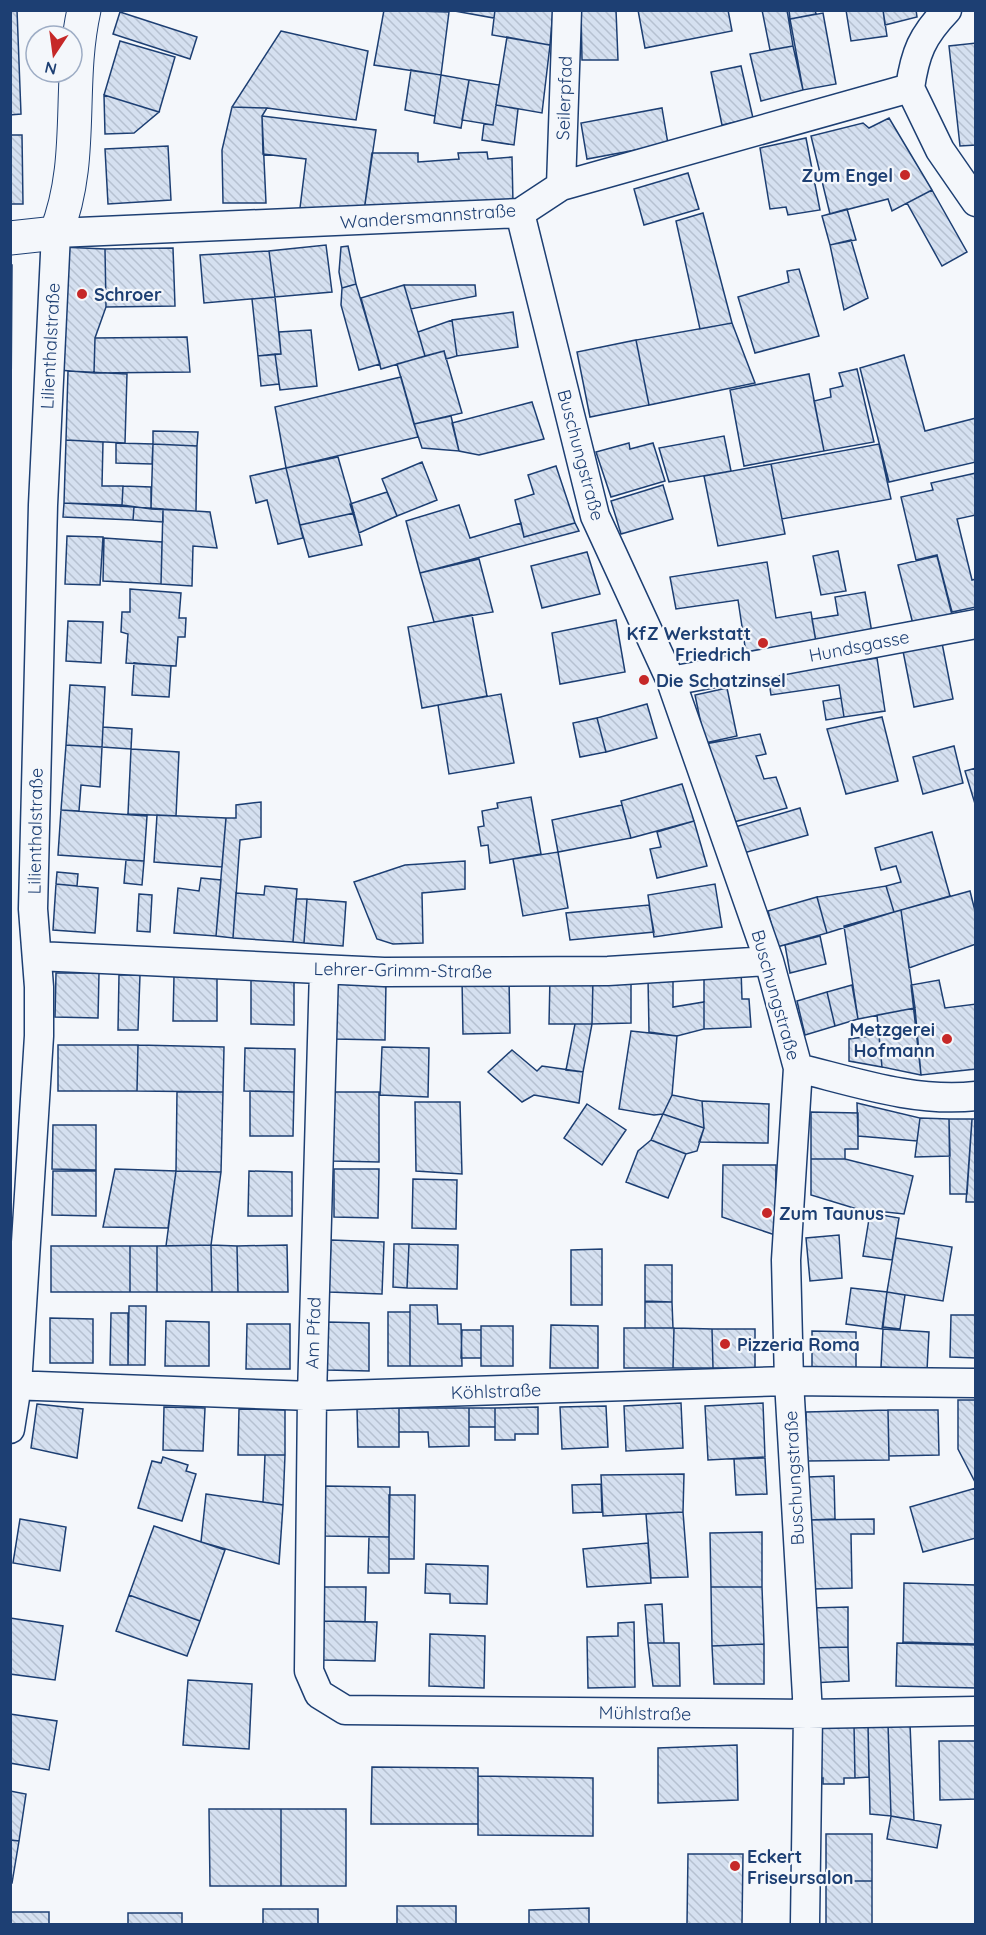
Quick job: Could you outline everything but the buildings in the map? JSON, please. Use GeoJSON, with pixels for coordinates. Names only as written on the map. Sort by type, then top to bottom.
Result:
{"type":"FeatureCollection","features":[{"type":"Feature","properties":{"kind":"street"},"geometry":{"type":"LineString","coordinates":[[56,233],[67,205],[73,173],[76,62],[84,10]]}},
{"type":"Feature","properties":{"kind":"street","name":"Seilerpfad"},"geometry":{"type":"LineString","coordinates":[[561,186],[567,10]]}},
{"type":"Feature","properties":{"kind":"street"},"geometry":{"type":"LineString","coordinates":[[947,10],[922,40],[914,62],[910,88],[940,150],[975,202]]}},
{"type":"Feature","properties":{"kind":"street","name":"Wandersmannstraße"},"geometry":{"type":"LineString","coordinates":[[10,238],[56,233],[520,213],[561,186],[910,88]]}},
{"type":"Feature","properties":{"kind":"street","name":"Buschungstraße"},"geometry":{"type":"LineString","coordinates":[[520,213],[595,516],[671,681],[769,961],[798,1068],[786,1260],[789,1381],[808,1714],[805,1924]]}},
{"type":"Feature","properties":{"kind":"street","name":"Lilienthalstraße"},"geometry":{"type":"LineString","coordinates":[[10,1429],[39,1036],[33,909],[43,505],[56,233]]}},
{"type":"Feature","properties":{"kind":"street","name":"Hundsgasse"},"geometry":{"type":"LineString","coordinates":[[671,681],[975,624]]}},
{"type":"Feature","properties":{"kind":"street","name":"Lehrer-Grimm-Straße"},"geometry":{"type":"LineString","coordinates":[[37,956],[324,970],[608,971],[769,961]]}},
{"type":"Feature","properties":{"kind":"street","name":"Am Pfad"},"geometry":{"type":"LineString","coordinates":[[319,1694],[309,1671],[312,1396],[324,970]]}},
{"type":"Feature","properties":{"kind":"street"},"geometry":{"type":"LineString","coordinates":[[798,1068],[880,1088],[922,1095],[975,1096]]}},
{"type":"Feature","properties":{"kind":"street","name":"Köhlstraße"},"geometry":{"type":"LineString","coordinates":[[14,1385],[312,1396],[789,1381],[975,1383]]}},
{"type":"Feature","properties":{"kind":"street","name":"Mühlstraße"},"geometry":{"type":"LineString","coordinates":[[319,1694],[345,1710],[808,1714],[975,1711]]}},
{"type":"Feature","properties":{"kind":"place","name":"Zum Engel"},"geometry":{"type":"Point","coordinates":[905,175]}},
{"type":"Feature","properties":{"kind":"place","name":"Schroer"},"geometry":{"type":"Point","coordinates":[82,294]}},
{"type":"Feature","properties":{"kind":"place","name":"KfZ Werkstatt Friedrich"},"geometry":{"type":"Point","coordinates":[763,643]}},
{"type":"Feature","properties":{"kind":"place","name":"Die Schatzinsel"},"geometry":{"type":"Point","coordinates":[644,680]}},
{"type":"Feature","properties":{"kind":"place","name":"Metzgerei Hofmann"},"geometry":{"type":"Point","coordinates":[947,1039]}},
{"type":"Feature","properties":{"kind":"place","name":"Zum Taunus"},"geometry":{"type":"Point","coordinates":[767,1213]}},
{"type":"Feature","properties":{"kind":"place","name":"Pizzeria Roma"},"geometry":{"type":"Point","coordinates":[725,1344]}},
{"type":"Feature","properties":{"kind":"place","name":"Eckert Friseursalon"},"geometry":{"type":"Point","coordinates":[735,1866]}}]}
